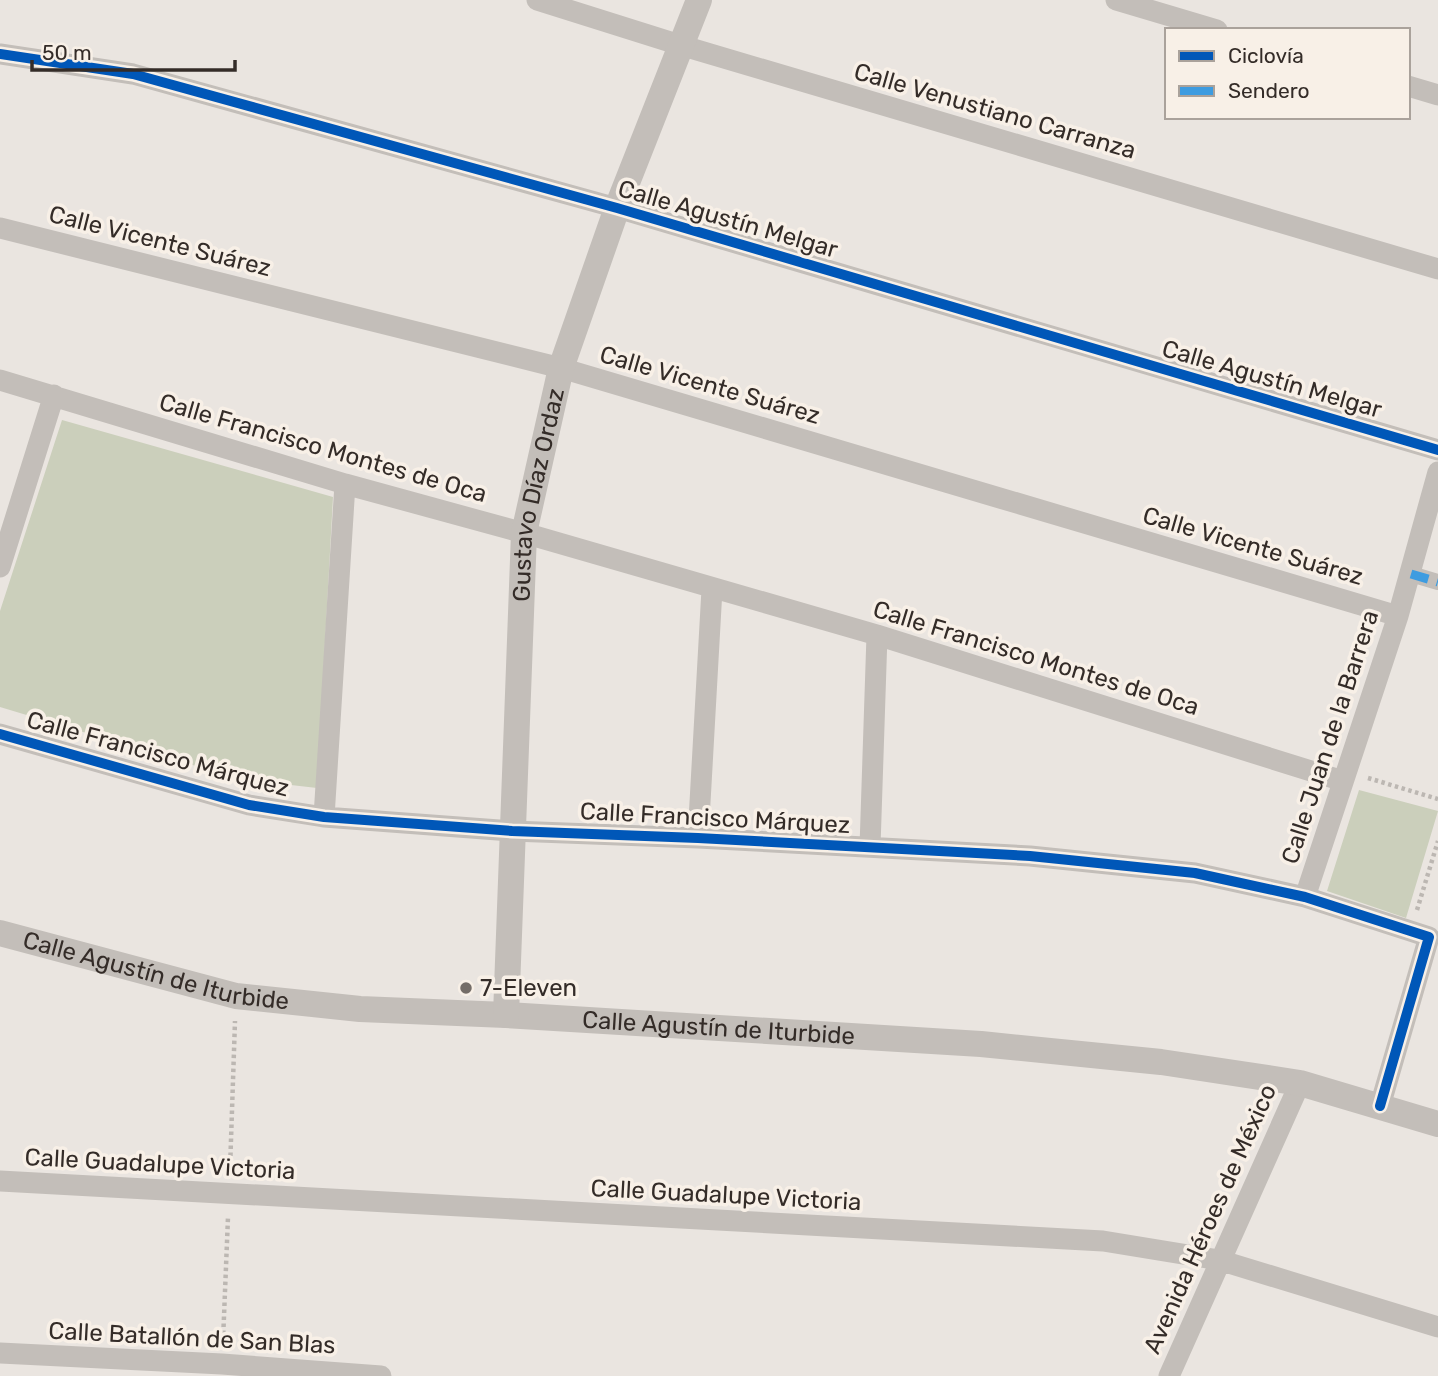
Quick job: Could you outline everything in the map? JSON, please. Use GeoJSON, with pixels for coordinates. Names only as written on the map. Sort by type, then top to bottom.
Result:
{"type":"FeatureCollection","features":[{"type":"Feature","properties":{"kind":"street","name":"Calle Venustiano Carranza"},"geometry":{"type":"LineString","coordinates":[[537,0],[1438,270]]}},
{"type":"Feature","properties":{"kind":"street","name":"Gustavo Díaz Ordaz"},"geometry":{"type":"LineString","coordinates":[[506,1015],[524,533],[561,368],[617,208],[699,0]]}},
{"type":"Feature","properties":{"kind":"street"},"geometry":{"type":"LineString","coordinates":[[1116,0],[1210,28]]}},
{"type":"Feature","properties":{"kind":"street","name":"Calle Agustín Melgar"},"geometry":{"type":"LineString","coordinates":[[0,54],[134,74],[617,208],[1438,450]]}},
{"type":"Feature","properties":{"kind":"street"},"geometry":{"type":"LineString","coordinates":[[1410,87],[1438,95]]}},
{"type":"Feature","properties":{"kind":"street","name":"Calle Vicente Suárez"},"geometry":{"type":"LineString","coordinates":[[0,228],[561,368],[1398,616]]}},
{"type":"Feature","properties":{"kind":"street","name":"Calle Francisco Montes de Oca"},"geometry":{"type":"LineString","coordinates":[[0,380],[345,484],[877,635],[1345,777]]}},
{"type":"Feature","properties":{"kind":"street"},"geometry":{"type":"LineString","coordinates":[[0,567],[54,395]]}},
{"type":"Feature","properties":{"kind":"street","name":"Calle Juan de la Barrera"},"geometry":{"type":"LineString","coordinates":[[1305,897],[1398,616],[1438,472]]}},
{"type":"Feature","properties":{"kind":"street"},"geometry":{"type":"LineString","coordinates":[[324,817],[345,484]]}},
{"type":"Feature","properties":{"kind":"street"},"geometry":{"type":"LineString","coordinates":[[1410,574],[1438,582]]}},
{"type":"Feature","properties":{"kind":"street"},"geometry":{"type":"LineString","coordinates":[[698,838],[712,589]]}},
{"type":"Feature","properties":{"kind":"street","name":"Calle Francisco Márquez"},"geometry":{"type":"LineString","coordinates":[[870,847],[877,635]]}},
{"type":"Feature","properties":{"kind":"street","name":"Calle Francisco Márquez"},"geometry":{"type":"LineString","coordinates":[[0,734],[249,805],[324,817],[512,831],[1030,856],[1195,873],[1305,897],[1420,934]]}},
{"type":"Feature","properties":{"kind":"street"},"geometry":{"type":"LineString","coordinates":[[1380,1106],[1420,934]]}},
{"type":"Feature","properties":{"kind":"street","name":"Calle Agustín de Iturbide"},"geometry":{"type":"LineString","coordinates":[[3,941],[236,996],[360,1009],[506,1015],[981,1044],[1161,1062],[1300,1083],[1438,1124]]}},
{"type":"Feature","properties":{"kind":"street","name":"Avenida Héroes de México"},"geometry":{"type":"LineString","coordinates":[[1169,1376],[1300,1083]]}},
{"type":"Feature","properties":{"kind":"street","name":"Calle Guadalupe Victoria"},"geometry":{"type":"LineString","coordinates":[[0,1181],[1103,1241],[1219,1260],[1438,1327]]}},
{"type":"Feature","properties":{"kind":"street","name":"Calle Batallón de San Blas"},"geometry":{"type":"LineString","coordinates":[[0,1353],[89,1367],[222,1364],[381,1376]]}},
{"type":"Feature","properties":{"kind":"path"},"geometry":{"type":"LineString","coordinates":[[1345,777],[1438,799]]}},
{"type":"Feature","properties":{"kind":"path"},"geometry":{"type":"LineString","coordinates":[[1420,934],[1438,841]]}},
{"type":"Feature","properties":{"kind":"green space"},"geometry":{"type":"Polygon","coordinates":[[[62,420],[333,497],[317,788],[239,779],[0,707],[0,611],[62,420]]]}},
{"type":"Feature","properties":{"kind":"green space"},"geometry":{"type":"Polygon","coordinates":[[[1359,790],[1438,811],[1406,918],[1327,891],[1359,790]]]}},
{"type":"Feature","properties":{"kind":"marked path"},"geometry":{"type":"LineString","coordinates":[[1411,574],[1438,582]]}},
{"type":"Feature","properties":{"kind":"cycle path"},"geometry":{"type":"LineString","coordinates":[[0,54],[133,74],[617,208],[1438,450]]}},
{"type":"Feature","properties":{"kind":"cycle path"},"geometry":{"type":"LineString","coordinates":[[0,734],[249,805],[324,817],[512,831],[1030,856],[1195,873],[1305,897],[1429,937],[1380,1106]]}},
{"type":"Feature","properties":{"kind":"place","name":"7-Eleven"},"geometry":{"type":"Point","coordinates":[466,988]}}]}
